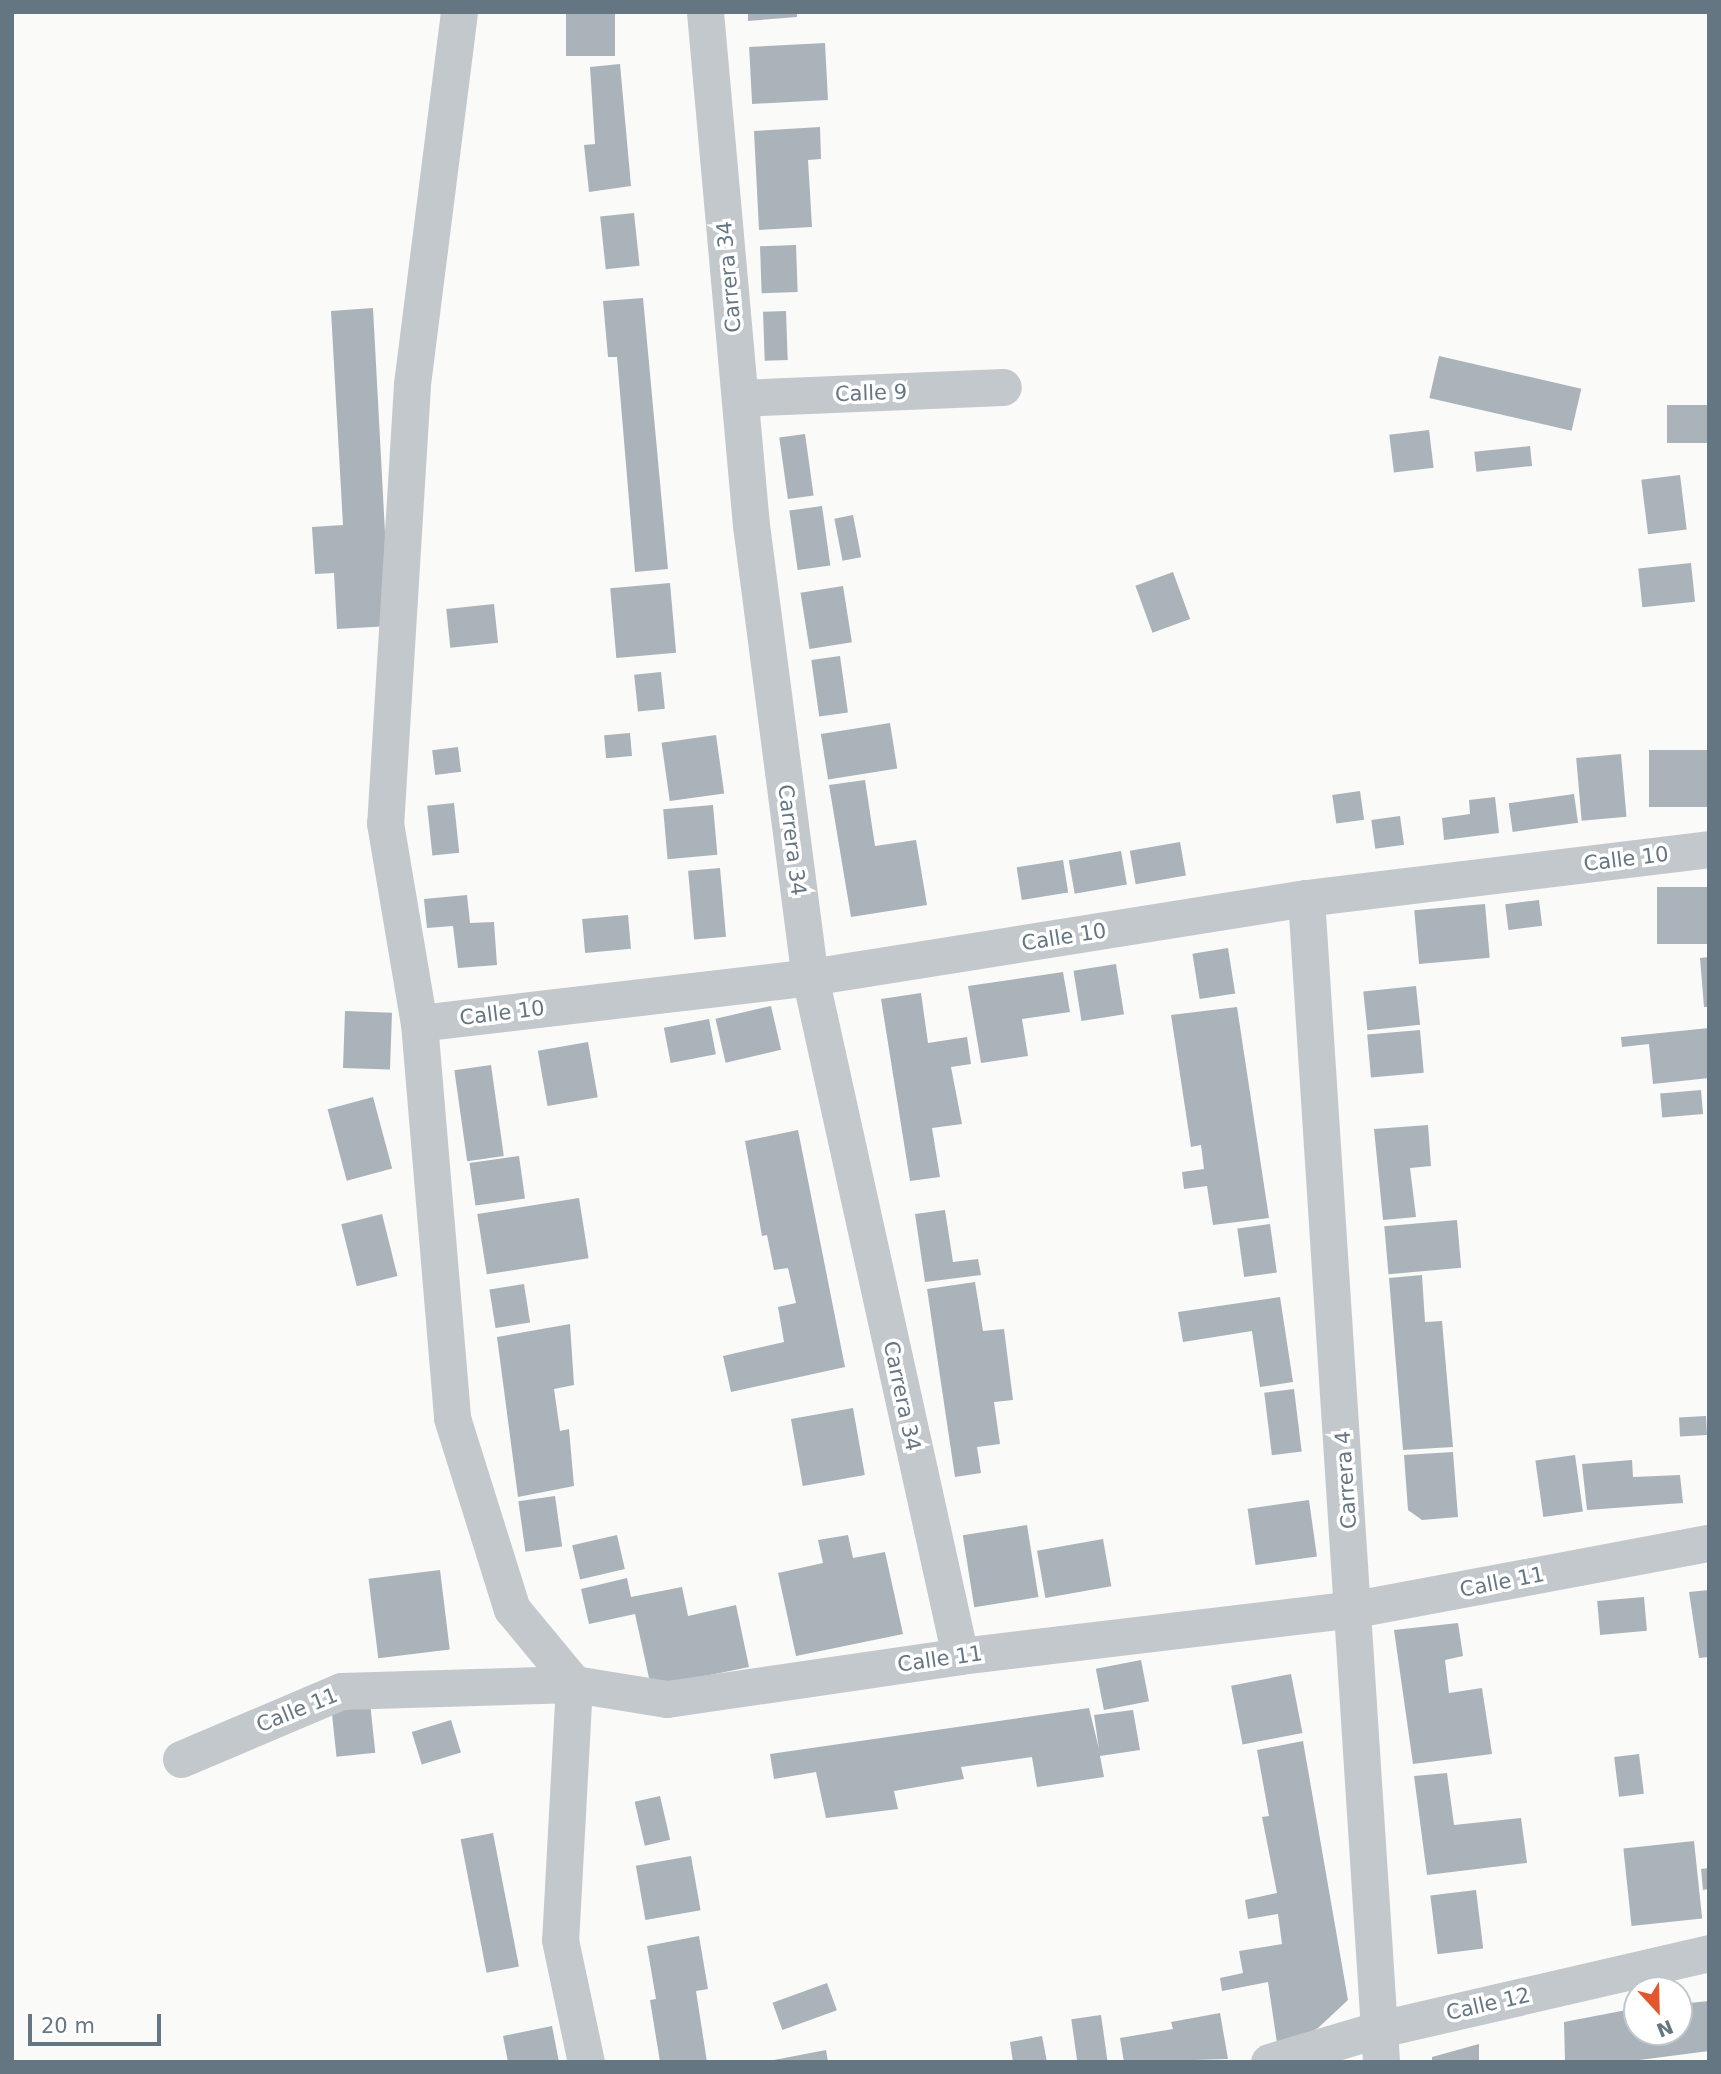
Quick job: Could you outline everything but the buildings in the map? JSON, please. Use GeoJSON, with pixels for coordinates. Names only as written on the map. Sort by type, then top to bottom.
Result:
{"type":"FeatureCollection","features":[{"type":"Feature","properties":{"kind":"street"},"geometry":{"type":"LineString","coordinates":[[459,12],[412,386],[385,823],[419,1023],[452,1418],[512,1609],[574,1684],[560,1940],[586,2062]]}},
{"type":"Feature","properties":{"kind":"street","name":"Carrera 34"},"geometry":{"type":"LineString","coordinates":[[705,12],[751,525],[810,977],[960,1656]]}},
{"type":"Feature","properties":{"kind":"street","name":"Calle 9"},"geometry":{"type":"LineString","coordinates":[[740,398],[1003,387]]}},
{"type":"Feature","properties":{"kind":"street","name":"Calle 10"},"geometry":{"type":"LineString","coordinates":[[419,1023],[810,977],[1306,898],[1709,849]]}},
{"type":"Feature","properties":{"kind":"street","name":"Carrera 4"},"geometry":{"type":"LineString","coordinates":[[1306,898],[1355,1609],[1381,2045]]}},
{"type":"Feature","properties":{"kind":"street","name":"Calle 11"},"geometry":{"type":"LineString","coordinates":[[181,1759],[341,1690],[574,1684],[667,1699],[960,1656],[1355,1609],[1709,1543]]}},
{"type":"Feature","properties":{"kind":"street","name":"Calle 12"},"geometry":{"type":"LineString","coordinates":[[1269,2062],[1381,2045],[1709,1953]]}}]}
